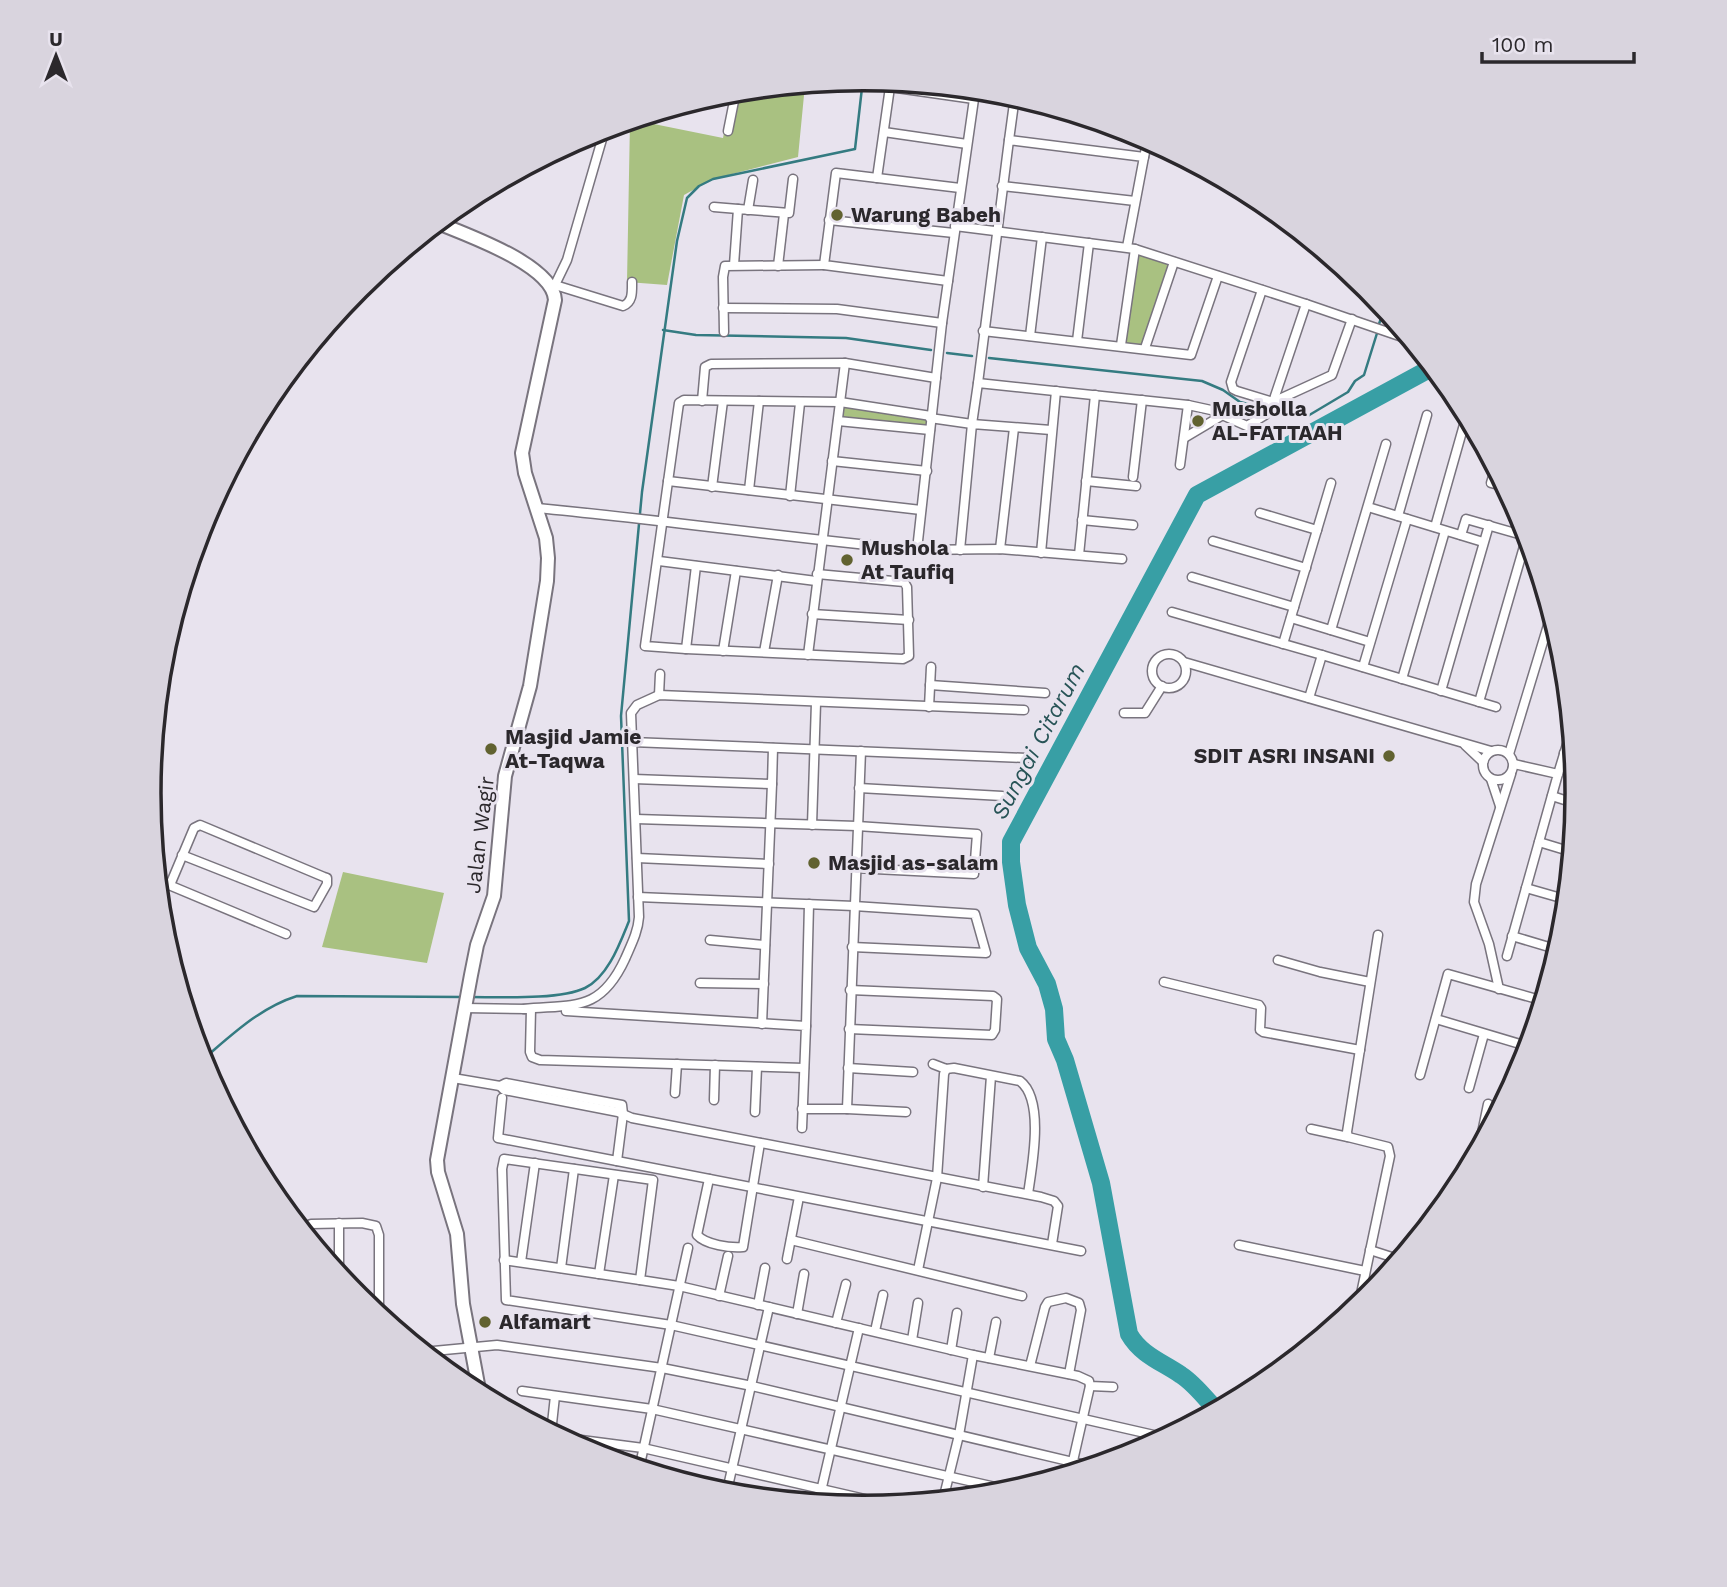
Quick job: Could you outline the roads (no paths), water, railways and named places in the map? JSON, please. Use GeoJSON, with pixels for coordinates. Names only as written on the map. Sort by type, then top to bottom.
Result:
{"type":"FeatureCollection","features":[{"type":"Feature","properties":{"kind":"street"},"geometry":{"type":"LineString","coordinates":[[877,177],[890,92]]}},
{"type":"Feature","properties":{"kind":"street"},"geometry":{"type":"LineString","coordinates":[[917,550],[942,323],[973,100]]}},
{"type":"Feature","properties":{"kind":"street"},"geometry":{"type":"LineString","coordinates":[[728,131],[734,103]]}},
{"type":"Feature","properties":{"kind":"street"},"geometry":{"type":"LineString","coordinates":[[960,550],[983,331],[1002,186],[1016,108]]}},
{"type":"Feature","properties":{"kind":"street"},"geometry":{"type":"LineString","coordinates":[[884,132],[967,144]]}},
{"type":"Feature","properties":{"kind":"street"},"geometry":{"type":"LineString","coordinates":[[1010,140],[1144,157]]}},
{"type":"Feature","properties":{"kind":"street"},"geometry":{"type":"LineString","coordinates":[[554,287],[566,260],[601,142]]}},
{"type":"Feature","properties":{"kind":"street"},"geometry":{"type":"LineString","coordinates":[[1121,345],[1135,201],[1146,150]]}},
{"type":"Feature","properties":{"kind":"street"},"geometry":{"type":"LineString","coordinates":[[824,265],[836,173],[960,188]]}},
{"type":"Feature","properties":{"kind":"street"},"geometry":{"type":"LineString","coordinates":[[714,207],[789,213],[793,179]]}},
{"type":"Feature","properties":{"kind":"street"},"geometry":{"type":"LineString","coordinates":[[748,210],[752,180]]}},
{"type":"Feature","properties":{"kind":"street"},"geometry":{"type":"LineString","coordinates":[[1002,186],[1135,201]]}},
{"type":"Feature","properties":{"kind":"street"},"geometry":{"type":"LineString","coordinates":[[734,265],[738,209]]}},
{"type":"Feature","properties":{"kind":"street"},"geometry":{"type":"LineString","coordinates":[[778,266],[784,214]]}},
{"type":"Feature","properties":{"kind":"street"},"geometry":{"type":"LineString","coordinates":[[829,220],[996,231],[1131,248],[1396,335]]}},
{"type":"Feature","properties":{"kind":"street"},"geometry":{"type":"LineString","coordinates":[[448,227],[525,263],[554,287],[623,306],[631,299],[632,282]]}},
{"type":"Feature","properties":{"kind":"street"},"geometry":{"type":"LineString","coordinates":[[1030,335],[1042,237]]}},
{"type":"Feature","properties":{"kind":"street"},"geometry":{"type":"LineString","coordinates":[[1077,341],[1089,243]]}},
{"type":"Feature","properties":{"kind":"street"},"geometry":{"type":"LineString","coordinates":[[1145,348],[1174,262]]}},
{"type":"Feature","properties":{"kind":"street"},"geometry":{"type":"LineString","coordinates":[[724,332],[723,270],[726,266],[824,265],[948,281]]}},
{"type":"Feature","properties":{"kind":"street"},"geometry":{"type":"LineString","coordinates":[[983,331],[1191,355],[1218,276]]}},
{"type":"Feature","properties":{"kind":"street","name":"Jalan Wagir"},"geometry":{"type":"LineString","coordinates":[[477,1380],[463,1304],[457,1234],[438,1172],[437,1160],[477,945],[493,899],[505,776],[530,686],[544,607],[548,558],[546,538],[525,473],[522,453],[555,300],[554,287]]}},
{"type":"Feature","properties":{"kind":"street"},"geometry":{"type":"LineString","coordinates":[[1262,290],[1231,382],[1233,389],[1273,402],[1332,374],[1352,319]]}},
{"type":"Feature","properties":{"kind":"street"},"geometry":{"type":"LineString","coordinates":[[978,383],[1188,405],[1211,410],[1242,425],[1251,425],[1265,415],[1273,402],[1306,304]]}},
{"type":"Feature","properties":{"kind":"street"},"geometry":{"type":"LineString","coordinates":[[723,309],[837,309],[942,323]]}},
{"type":"Feature","properties":{"kind":"street"},"geometry":{"type":"LineString","coordinates":[[702,401],[707,365],[845,363],[936,378]]}},
{"type":"Feature","properties":{"kind":"street"},"geometry":{"type":"LineString","coordinates":[[808,655],[845,363]]}},
{"type":"Feature","properties":{"kind":"street"},"geometry":{"type":"LineString","coordinates":[[1041,552],[1056,391]]}},
{"type":"Feature","properties":{"kind":"street"},"geometry":{"type":"LineString","coordinates":[[1079,555],[1095,395]]}},
{"type":"Feature","properties":{"kind":"street"},"geometry":{"type":"LineString","coordinates":[[659,561],[778,575],[904,583],[907,587],[909,656],[903,659],[645,646],[679,403],[684,400],[839,402],[972,424],[1051,430]]}},
{"type":"Feature","properties":{"kind":"street"},"geometry":{"type":"LineString","coordinates":[[1086,481],[1135,482],[1142,400]]}},
{"type":"Feature","properties":{"kind":"street"},"geometry":{"type":"LineString","coordinates":[[712,487],[723,401]]}},
{"type":"Feature","properties":{"kind":"street"},"geometry":{"type":"LineString","coordinates":[[749,490],[759,401]]}},
{"type":"Feature","properties":{"kind":"street"},"geometry":{"type":"LineString","coordinates":[[790,496],[800,403]]}},
{"type":"Feature","properties":{"kind":"street"},"geometry":{"type":"LineString","coordinates":[[1180,465],[1188,405]]}},
{"type":"Feature","properties":{"kind":"street"},"geometry":{"type":"LineString","coordinates":[[1398,516],[1427,415]]}},
{"type":"Feature","properties":{"kind":"street"},"geometry":{"type":"LineString","coordinates":[[1184,438],[1221,416]]}},
{"type":"Feature","properties":{"kind":"street"},"geometry":{"type":"LineString","coordinates":[[838,421],[930,430]]}},
{"type":"Feature","properties":{"kind":"street"},"geometry":{"type":"LineString","coordinates":[[1000,549],[1014,428]]}},
{"type":"Feature","properties":{"kind":"street"},"geometry":{"type":"LineString","coordinates":[[1435,527],[1463,428]]}},
{"type":"Feature","properties":{"kind":"street"},"geometry":{"type":"LineString","coordinates":[[1331,630],[1387,444]]}},
{"type":"Feature","properties":{"kind":"street"},"geometry":{"type":"LineString","coordinates":[[832,461],[927,471]]}},
{"type":"Feature","properties":{"kind":"street"},"geometry":{"type":"LineString","coordinates":[[668,481],[922,510]]}},
{"type":"Feature","properties":{"kind":"street"},"geometry":{"type":"LineString","coordinates":[[1283,644],[1331,483]]}},
{"type":"Feature","properties":{"kind":"street"},"geometry":{"type":"LineString","coordinates":[[1368,507],[1483,542]]}},
{"type":"Feature","properties":{"kind":"street"},"geometry":{"type":"LineString","coordinates":[[537,508],[648,518],[821,541],[917,550],[1000,549],[1122,559]]}},
{"type":"Feature","properties":{"kind":"street"},"geometry":{"type":"LineString","coordinates":[[1260,513],[1317,530]]}},
{"type":"Feature","properties":{"kind":"street"},"geometry":{"type":"LineString","coordinates":[[1363,667],[1407,519]]}},
{"type":"Feature","properties":{"kind":"street"},"geometry":{"type":"LineString","coordinates":[[1461,536],[1466,519],[1516,533]]}},
{"type":"Feature","properties":{"kind":"street"},"geometry":{"type":"LineString","coordinates":[[1082,520],[1133,525]]}},
{"type":"Feature","properties":{"kind":"street"},"geometry":{"type":"LineString","coordinates":[[1441,691],[1489,525]]}},
{"type":"Feature","properties":{"kind":"street"},"geometry":{"type":"LineString","coordinates":[[1402,679],[1445,531]]}},
{"type":"Feature","properties":{"kind":"street"},"geometry":{"type":"LineString","coordinates":[[1213,541],[1306,568]]}},
{"type":"Feature","properties":{"kind":"street"},"geometry":{"type":"LineString","coordinates":[[1479,702],[1523,552]]}},
{"type":"Feature","properties":{"kind":"street"},"geometry":{"type":"LineString","coordinates":[[686,649],[696,566]]}},
{"type":"Feature","properties":{"kind":"street"},"geometry":{"type":"LineString","coordinates":[[723,650],[736,571]]}},
{"type":"Feature","properties":{"kind":"street"},"geometry":{"type":"LineString","coordinates":[[764,652],[778,575]]}},
{"type":"Feature","properties":{"kind":"street"},"geometry":{"type":"LineString","coordinates":[[1192,577],[1294,607]]}},
{"type":"Feature","properties":{"kind":"street"},"geometry":{"type":"LineString","coordinates":[[1172,612],[1496,707]]}},
{"type":"Feature","properties":{"kind":"street"},"geometry":{"type":"LineString","coordinates":[[812,614],[909,620]]}},
{"type":"Feature","properties":{"kind":"street"},"geometry":{"type":"LineString","coordinates":[[1291,618],[1370,642]]}},
{"type":"Feature","properties":{"kind":"street"},"geometry":{"type":"LineString","coordinates":[[1499,989],[1489,943],[1474,902],[1476,884],[1514,764],[1510,754],[1547,630]]}},
{"type":"Feature","properties":{"kind":"street"},"geometry":{"type":"LineString","coordinates":[[1184,662],[1186,672],[1182,682],[1173,687],[1162,686],[1154,678],[1155,662],[1164,655],[1175,655],[1184,662],[1462,743],[1491,751],[1500,749],[1510,754]]}},
{"type":"Feature","properties":{"kind":"street"},"geometry":{"type":"LineString","coordinates":[[1309,698],[1322,655]]}},
{"type":"Feature","properties":{"kind":"street"},"geometry":{"type":"LineString","coordinates":[[929,707],[931,667]]}},
{"type":"Feature","properties":{"kind":"street"},"geometry":{"type":"LineString","coordinates":[[659,695],[660,674]]}},
{"type":"Feature","properties":{"kind":"street"},"geometry":{"type":"LineString","coordinates":[[930,685],[1045,694]]}},
{"type":"Feature","properties":{"kind":"street"},"geometry":{"type":"LineString","coordinates":[[1124,713],[1145,713],[1162,686]]}},
{"type":"Feature","properties":{"kind":"street"},"geometry":{"type":"LineString","coordinates":[[527,1009],[581,1004],[604,990],[620,970],[636,934],[639,924],[631,713],[633,708],[659,695],[1024,710]]}},
{"type":"Feature","properties":{"kind":"street"},"geometry":{"type":"LineString","coordinates":[[812,825],[816,703]]}},
{"type":"Feature","properties":{"kind":"street"},"geometry":{"type":"LineString","coordinates":[[632,742],[1027,758]]}},
{"type":"Feature","properties":{"kind":"street"},"geometry":{"type":"LineString","coordinates":[[1462,743],[1483,762]]}},
{"type":"Feature","properties":{"kind":"street"},"geometry":{"type":"LineString","coordinates":[[762,1024],[772,748]]}},
{"type":"Feature","properties":{"kind":"street"},"geometry":{"type":"LineString","coordinates":[[847,1109],[860,751]]}},
{"type":"Feature","properties":{"kind":"street"},"geometry":{"type":"LineString","coordinates":[[1491,751],[1483,762],[1484,772],[1491,779],[1500,806]]}},
{"type":"Feature","properties":{"kind":"street"},"geometry":{"type":"LineString","coordinates":[[1507,956],[1564,753]]}},
{"type":"Feature","properties":{"kind":"street"},"geometry":{"type":"LineString","coordinates":[[1514,764],[1558,774]]}},
{"type":"Feature","properties":{"kind":"street"},"geometry":{"type":"LineString","coordinates":[[1491,779],[1502,780],[1511,774]]}},
{"type":"Feature","properties":{"kind":"street"},"geometry":{"type":"LineString","coordinates":[[634,779],[772,784]]}},
{"type":"Feature","properties":{"kind":"street"},"geometry":{"type":"LineString","coordinates":[[859,788],[1002,796]]}},
{"type":"Feature","properties":{"kind":"street"},"geometry":{"type":"LineString","coordinates":[[1552,796],[1566,800]]}},
{"type":"Feature","properties":{"kind":"street"},"geometry":{"type":"LineString","coordinates":[[636,819],[857,826],[977,834],[974,874],[855,868]]}},
{"type":"Feature","properties":{"kind":"street"},"geometry":{"type":"LineString","coordinates":[[170,885],[194,828],[200,825],[327,878],[327,884],[314,907],[183,855]]}},
{"type":"Feature","properties":{"kind":"street"},"geometry":{"type":"LineString","coordinates":[[1539,842],[1563,849]]}},
{"type":"Feature","properties":{"kind":"street"},"geometry":{"type":"LineString","coordinates":[[637,858],[769,864]]}},
{"type":"Feature","properties":{"kind":"street"},"geometry":{"type":"LineString","coordinates":[[167,884],[286,934]]}},
{"type":"Feature","properties":{"kind":"street"},"geometry":{"type":"LineString","coordinates":[[1526,888],[1558,898]]}},
{"type":"Feature","properties":{"kind":"street"},"geometry":{"type":"LineString","coordinates":[[638,897],[975,914],[986,953],[852,947]]}},
{"type":"Feature","properties":{"kind":"street"},"geometry":{"type":"LineString","coordinates":[[802,1128],[809,904]]}},
{"type":"Feature","properties":{"kind":"street"},"geometry":{"type":"LineString","coordinates":[[1348,1137],[1348,1118],[1378,935]]}},
{"type":"Feature","properties":{"kind":"street"},"geometry":{"type":"LineString","coordinates":[[1512,936],[1549,947]]}},
{"type":"Feature","properties":{"kind":"street"},"geometry":{"type":"LineString","coordinates":[[710,940],[765,944]]}},
{"type":"Feature","properties":{"kind":"street"},"geometry":{"type":"LineString","coordinates":[[1278,960],[1370,982]]}},
{"type":"Feature","properties":{"kind":"street"},"geometry":{"type":"LineString","coordinates":[[1420,1075],[1448,974],[1535,999]]}},
{"type":"Feature","properties":{"kind":"street"},"geometry":{"type":"LineString","coordinates":[[1164,982],[1259,1005],[1260,1030],[1263,1032],[1360,1050]]}},
{"type":"Feature","properties":{"kind":"street"},"geometry":{"type":"LineString","coordinates":[[700,983],[764,984]]}},
{"type":"Feature","properties":{"kind":"street"},"geometry":{"type":"LineString","coordinates":[[849,1029],[992,1035],[995,1030],[997,999],[993,996],[850,990]]}},
{"type":"Feature","properties":{"kind":"street"},"geometry":{"type":"LineString","coordinates":[[465,1006],[806,1026]]}},
{"type":"Feature","properties":{"kind":"street"},"geometry":{"type":"LineString","coordinates":[[527,1009],[530,1052],[536,1059],[804,1068]]}},
{"type":"Feature","properties":{"kind":"street"},"geometry":{"type":"LineString","coordinates":[[1436,1019],[1520,1044]]}},
{"type":"Feature","properties":{"kind":"street"},"geometry":{"type":"LineString","coordinates":[[1469,1088],[1485,1034]]}},
{"type":"Feature","properties":{"kind":"street"},"geometry":{"type":"LineString","coordinates":[[675,1093],[677,1064]]}},
{"type":"Feature","properties":{"kind":"street"},"geometry":{"type":"LineString","coordinates":[[933,1064],[946,1069],[954,1068],[1022,1082],[1033,1103],[1033,1151],[1028,1194]]}},
{"type":"Feature","properties":{"kind":"street"},"geometry":{"type":"LineString","coordinates":[[714,1101],[715,1065]]}},
{"type":"Feature","properties":{"kind":"street"},"geometry":{"type":"LineString","coordinates":[[755,1112],[757,1067]]}},
{"type":"Feature","properties":{"kind":"street"},"geometry":{"type":"LineString","coordinates":[[848,1068],[913,1072]]}},
{"type":"Feature","properties":{"kind":"street"},"geometry":{"type":"LineString","coordinates":[[918,1270],[937,1178],[946,1069]]}},
{"type":"Feature","properties":{"kind":"street"},"geometry":{"type":"LineString","coordinates":[[983,1187],[990,1076]]}},
{"type":"Feature","properties":{"kind":"street"},"geometry":{"type":"LineString","coordinates":[[453,1078],[500,1086],[504,1090],[632,1118],[1054,1201],[1058,1206],[1052,1244]]}},
{"type":"Feature","properties":{"kind":"street"},"geometry":{"type":"LineString","coordinates":[[502,1098],[498,1138],[1081,1251]]}},
{"type":"Feature","properties":{"kind":"street"},"geometry":{"type":"LineString","coordinates":[[1484,1122],[1488,1104]]}},
{"type":"Feature","properties":{"kind":"street"},"geometry":{"type":"LineString","coordinates":[[802,1109],[906,1112]]}},
{"type":"Feature","properties":{"kind":"street"},"geometry":{"type":"LineString","coordinates":[[617,1161],[623,1114]]}},
{"type":"Feature","properties":{"kind":"street"},"geometry":{"type":"LineString","coordinates":[[1311,1129],[1388,1147],[1390,1151],[1362,1288]]}},
{"type":"Feature","properties":{"kind":"street"},"geometry":{"type":"LineString","coordinates":[[709,1179],[697,1235],[703,1241],[741,1247],[744,1245],[760,1143]]}},
{"type":"Feature","properties":{"kind":"street"},"geometry":{"type":"LineString","coordinates":[[640,1280],[653,1180],[504,1158],[502,1168],[506,1300],[671,1325],[1151,1434]]}},
{"type":"Feature","properties":{"kind":"street"},"geometry":{"type":"LineString","coordinates":[[521,1262],[535,1163]]}},
{"type":"Feature","properties":{"kind":"street"},"geometry":{"type":"LineString","coordinates":[[561,1268],[574,1169]]}},
{"type":"Feature","properties":{"kind":"street"},"geometry":{"type":"LineString","coordinates":[[599,1274],[614,1175]]}},
{"type":"Feature","properties":{"kind":"street"},"geometry":{"type":"LineString","coordinates":[[787,1259],[799,1197]]}},
{"type":"Feature","properties":{"kind":"street"},"geometry":{"type":"LineString","coordinates":[[339,1223],[339,1261]]}},
{"type":"Feature","properties":{"kind":"street"},"geometry":{"type":"LineString","coordinates":[[309,1225],[371,1224],[377,1229],[379,1301]]}},
{"type":"Feature","properties":{"kind":"street"},"geometry":{"type":"LineString","coordinates":[[791,1240],[1021,1296]]}},
{"type":"Feature","properties":{"kind":"street"},"geometry":{"type":"LineString","coordinates":[[1238,1245],[1365,1271]]}},
{"type":"Feature","properties":{"kind":"street"},"geometry":{"type":"LineString","coordinates":[[641,1460],[688,1248]]}},
{"type":"Feature","properties":{"kind":"street"},"geometry":{"type":"LineString","coordinates":[[1370,1250],[1392,1257]]}},
{"type":"Feature","properties":{"kind":"street"},"geometry":{"type":"LineString","coordinates":[[719,1296],[728,1256]]}},
{"type":"Feature","properties":{"kind":"street"},"geometry":{"type":"LineString","coordinates":[[504,1260],[679,1286],[973,1355],[1084,1378],[1090,1386],[1073,1462]]}},
{"type":"Feature","properties":{"kind":"street"},"geometry":{"type":"LineString","coordinates":[[758,1305],[765,1268]]}},
{"type":"Feature","properties":{"kind":"street"},"geometry":{"type":"LineString","coordinates":[[797,1314],[804,1274]]}},
{"type":"Feature","properties":{"kind":"street"},"geometry":{"type":"LineString","coordinates":[[836,1323],[846,1284]]}},
{"type":"Feature","properties":{"kind":"street"},"geometry":{"type":"LineString","coordinates":[[875,1331],[883,1295]]}},
{"type":"Feature","properties":{"kind":"street"},"geometry":{"type":"LineString","coordinates":[[1030,1366],[1045,1307],[1048,1302],[1066,1298],[1076,1301],[1081,1310],[1069,1374]]}},
{"type":"Feature","properties":{"kind":"street"},"geometry":{"type":"LineString","coordinates":[[912,1340],[918,1303]]}},
{"type":"Feature","properties":{"kind":"street"},"geometry":{"type":"LineString","coordinates":[[728,1483],[769,1307]]}},
{"type":"Feature","properties":{"kind":"street"},"geometry":{"type":"LineString","coordinates":[[951,1350],[957,1314]]}},
{"type":"Feature","properties":{"kind":"street"},"geometry":{"type":"LineString","coordinates":[[989,1358],[996,1322]]}},
{"type":"Feature","properties":{"kind":"street"},"geometry":{"type":"LineString","coordinates":[[820,1494],[859,1328]]}},
{"type":"Feature","properties":{"kind":"street"},"geometry":{"type":"LineString","coordinates":[[437,1352],[497,1345],[662,1368],[751,1386],[1076,1463]]}},
{"type":"Feature","properties":{"kind":"street"},"geometry":{"type":"LineString","coordinates":[[945,1491],[959,1436],[973,1355]]}},
{"type":"Feature","properties":{"kind":"street"},"geometry":{"type":"LineString","coordinates":[[1090,1386],[1113,1387]]}},
{"type":"Feature","properties":{"kind":"street"},"geometry":{"type":"LineString","coordinates":[[522,1391],[652,1409],[985,1485]]}},
{"type":"Feature","properties":{"kind":"street"},"geometry":{"type":"LineString","coordinates":[[552,1423],[555,1396]]}},
{"type":"Feature","properties":{"kind":"street"},"geometry":{"type":"LineString","coordinates":[[589,1440],[643,1448],[732,1467],[837,1495]]}},
{"type":"Feature","properties":{"kind":"street"},"geometry":{"type":"LineString","coordinates":[[595,1441],[603,1446]]}},
{"type":"Feature","properties":{"kind":"waterway"},"geometry":{"type":"LineString","coordinates":[[471,997],[545,996],[585,988],[607,968],[629,921],[621,716],[642,492],[677,241],[687,198],[699,186],[713,179],[855,149],[862,91]]}},
{"type":"Feature","properties":{"kind":"waterway"},"geometry":{"type":"LineString","coordinates":[[1379,324],[1381,319]]}},
{"type":"Feature","properties":{"kind":"waterway"},"geometry":{"type":"LineString","coordinates":[[663,330],[696,335],[846,338],[931,350]]}},
{"type":"Feature","properties":{"kind":"waterway"},"geometry":{"type":"LineString","coordinates":[[1277,411],[1306,417],[1348,392],[1355,381],[1364,375],[1378,330]]}},
{"type":"Feature","properties":{"kind":"waterway"},"geometry":{"type":"LineString","coordinates":[[947,353],[972,356]]}},
{"type":"Feature","properties":{"kind":"waterway"},"geometry":{"type":"LineString","coordinates":[[989,358],[1202,381],[1223,390],[1240,402],[1260,407]]}},
{"type":"Feature","properties":{"kind":"waterway","name":"Sungai Citarum"},"geometry":{"type":"LineString","coordinates":[[1211,1404],[1181,1375],[1146,1353],[1129,1334],[1101,1183],[1065,1060],[1056,1039],[1054,1009],[1047,984],[1028,948],[1017,905],[1011,842],[1197,495],[1425,371]]}},
{"type":"Feature","properties":{"kind":"waterway"},"geometry":{"type":"LineString","coordinates":[[211,1053],[258,1015],[297,996],[464,997]]}},
{"type":"Feature","properties":{"kind":"place","name":"Warung Babeh"},"geometry":{"type":"Point","coordinates":[837,215]}},
{"type":"Feature","properties":{"kind":"place","name":"Musholla AL-FATTAAH"},"geometry":{"type":"Point","coordinates":[1198,421]}},
{"type":"Feature","properties":{"kind":"place","name":"Mushola At Taufiq"},"geometry":{"type":"Point","coordinates":[847,560]}},
{"type":"Feature","properties":{"kind":"place","name":"Masjid Jamie At-Taqwa"},"geometry":{"type":"Point","coordinates":[491,749]}},
{"type":"Feature","properties":{"kind":"place","name":"SDIT ASRI INSANI"},"geometry":{"type":"Point","coordinates":[1389,756]}},
{"type":"Feature","properties":{"kind":"place","name":"Masjid as-salam"},"geometry":{"type":"Point","coordinates":[814,863]}},
{"type":"Feature","properties":{"kind":"place","name":"Alfamart"},"geometry":{"type":"Point","coordinates":[485,1322]}}]}
